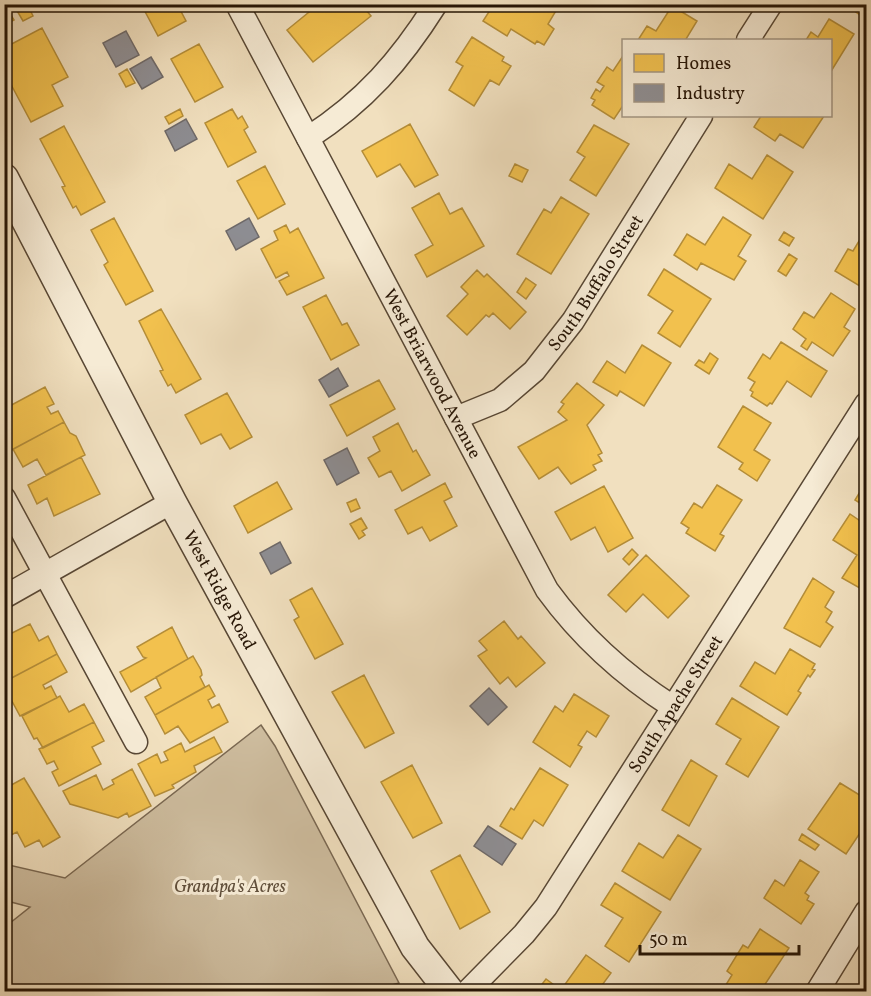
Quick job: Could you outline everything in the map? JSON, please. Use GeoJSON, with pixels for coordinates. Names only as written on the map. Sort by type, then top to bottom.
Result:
{"type":"FeatureCollection","features":[{"type":"Feature","properties":{"kind":"street","name":"West Briarwood Avenue"},"geometry":{"type":"LineString","coordinates":[[237,4],[547,590],[563,612],[611,662],[673,707]]}},
{"type":"Feature","properties":{"kind":"street"},"geometry":{"type":"LineString","coordinates":[[308,138],[334,122],[374,88],[408,49],[436,4]]}},
{"type":"Feature","properties":{"kind":"street"},"geometry":{"type":"LineString","coordinates":[[749,39],[771,4]]}},
{"type":"Feature","properties":{"kind":"street","name":"South Buffalo Street"},"geometry":{"type":"LineString","coordinates":[[456,418],[470,415],[500,400],[534,371],[573,321],[700,117]]}},
{"type":"Feature","properties":{"kind":"street","name":"West Ridge Road"},"geometry":{"type":"LineString","coordinates":[[4,178],[172,502],[416,947],[450,992]]}},
{"type":"Feature","properties":{"kind":"street","name":"South Apache Street"},"geometry":{"type":"LineString","coordinates":[[467,992],[524,934],[546,907],[867,404]]}},
{"type":"Feature","properties":{"kind":"street"},"geometry":{"type":"LineString","coordinates":[[4,498],[136,742]]}},
{"type":"Feature","properties":{"kind":"street"},"geometry":{"type":"LineString","coordinates":[[4,597],[172,502]]}},
{"type":"Feature","properties":{"kind":"street"},"geometry":{"type":"LineString","coordinates":[[817,992],[867,912]]}},
{"type":"Feature","properties":{"kind":"green space","name":"Grandpa's Acres"},"geometry":{"type":"Polygon","coordinates":[[[261,725],[275,746],[399,983],[367,992],[5,991],[5,927],[30,907],[11,902],[5,894],[5,869],[9,865],[65,878],[261,725]]]}},
{"type":"Feature","properties":{"kind":"building: Homes"},"geometry":{"type":"Polygon","coordinates":[[[4,4],[14,20],[4,25],[4,4]]]}},
{"type":"Feature","properties":{"kind":"building: Homes"},"geometry":{"type":"Polygon","coordinates":[[[27,4],[33,16],[23,21],[16,9],[27,4]]]}},
{"type":"Feature","properties":{"kind":"building: Homes"},"geometry":{"type":"Polygon","coordinates":[[[141,4],[177,4],[186,21],[158,36],[141,4]]]}},
{"type":"Feature","properties":{"kind":"building: Homes"},"geometry":{"type":"Polygon","coordinates":[[[319,4],[361,4],[371,16],[313,62],[287,30],[319,4]]]}},
{"type":"Feature","properties":{"kind":"building: Homes"},"geometry":{"type":"Polygon","coordinates":[[[494,4],[504,4],[511,9],[514,4],[560,4],[548,24],[554,29],[544,45],[537,41],[535,44],[511,29],[507,36],[483,21],[494,4]]]}},
{"type":"Feature","properties":{"kind":"building: Homes"},"geometry":{"type":"Polygon","coordinates":[[[852,4],[866,4],[866,19],[850,8],[852,4]]]}},
{"type":"Feature","properties":{"kind":"building: Homes"},"geometry":{"type":"Polygon","coordinates":[[[672,6],[697,21],[686,39],[639,39],[647,26],[656,31],[672,6]]]}},
{"type":"Feature","properties":{"kind":"building: Homes"},"geometry":{"type":"Polygon","coordinates":[[[829,19],[854,34],[832,70],[832,39],[807,39],[811,32],[818,37],[829,19]]]}},
{"type":"Feature","properties":{"kind":"building: Homes"},"geometry":{"type":"Polygon","coordinates":[[[42,28],[68,77],[52,85],[63,106],[31,122],[7,77],[4,79],[4,48],[42,28]]]}},
{"type":"Feature","properties":{"kind":"building: Homes"},"geometry":{"type":"Polygon","coordinates":[[[472,37],[504,57],[502,61],[511,66],[499,85],[490,80],[474,106],[449,90],[463,66],[456,62],[472,37]]]}},
{"type":"Feature","properties":{"kind":"building: Homes"},"geometry":{"type":"Polygon","coordinates":[[[199,44],[223,87],[195,102],[171,59],[199,44]]]}},
{"type":"Feature","properties":{"kind":"building: Homes"},"geometry":{"type":"Polygon","coordinates":[[[622,58],[622,107],[614,119],[592,105],[595,100],[591,98],[596,89],[600,92],[604,86],[597,82],[607,67],[613,71],[622,58]]]}},
{"type":"Feature","properties":{"kind":"building: Homes"},"geometry":{"type":"Polygon","coordinates":[[[127,69],[135,83],[126,87],[119,74],[127,69]]]}},
{"type":"Feature","properties":{"kind":"building: Homes"},"geometry":{"type":"Polygon","coordinates":[[[180,109],[183,116],[169,124],[165,117],[180,109]]]}},
{"type":"Feature","properties":{"kind":"building: Homes"},"geometry":{"type":"Polygon","coordinates":[[[232,109],[238,119],[242,116],[248,127],[244,130],[256,152],[228,167],[205,123],[232,109]]]}},
{"type":"Feature","properties":{"kind":"building: Homes"},"geometry":{"type":"Polygon","coordinates":[[[760,117],[823,117],[803,148],[780,134],[775,141],[754,127],[760,117]]]}},
{"type":"Feature","properties":{"kind":"building: Homes"},"geometry":{"type":"Polygon","coordinates":[[[410,124],[438,175],[415,187],[400,164],[377,177],[362,151],[410,124]]]}},
{"type":"Feature","properties":{"kind":"building: Homes"},"geometry":{"type":"Polygon","coordinates":[[[594,125],[629,144],[596,196],[570,180],[585,157],[577,152],[594,125]]]}},
{"type":"Feature","properties":{"kind":"building: Homes"},"geometry":{"type":"Polygon","coordinates":[[[64,126],[105,202],[81,215],[76,206],[73,208],[62,187],[65,186],[40,139],[64,126]]]}},
{"type":"Feature","properties":{"kind":"building: Homes"},"geometry":{"type":"Polygon","coordinates":[[[767,155],[793,172],[763,219],[715,188],[729,164],[752,179],[767,155]]]}},
{"type":"Feature","properties":{"kind":"building: Homes"},"geometry":{"type":"Polygon","coordinates":[[[515,164],[528,170],[522,182],[509,176],[515,164]]]}},
{"type":"Feature","properties":{"kind":"building: Homes"},"geometry":{"type":"Polygon","coordinates":[[[265,166],[285,204],[258,219],[237,181],[265,166]]]}},
{"type":"Feature","properties":{"kind":"building: Homes"},"geometry":{"type":"Polygon","coordinates":[[[439,193],[450,214],[462,208],[484,246],[427,277],[415,255],[433,245],[412,208],[439,193]]]}},
{"type":"Feature","properties":{"kind":"building: Homes"},"geometry":{"type":"Polygon","coordinates":[[[561,197],[589,214],[551,274],[517,254],[544,209],[551,213],[561,197]]]}},
{"type":"Feature","properties":{"kind":"building: Homes"},"geometry":{"type":"Polygon","coordinates":[[[723,217],[751,235],[738,256],[746,261],[734,280],[701,263],[697,270],[674,255],[687,234],[705,245],[723,217]]]}},
{"type":"Feature","properties":{"kind":"building: Homes"},"geometry":{"type":"Polygon","coordinates":[[[114,218],[153,291],[126,305],[104,265],[108,262],[91,230],[114,218]]]}},
{"type":"Feature","properties":{"kind":"building: Homes"},"geometry":{"type":"Polygon","coordinates":[[[286,225],[290,233],[298,228],[324,278],[287,295],[279,281],[289,276],[287,272],[276,278],[261,249],[278,240],[274,231],[286,225]]]}},
{"type":"Feature","properties":{"kind":"building: Homes"},"geometry":{"type":"Polygon","coordinates":[[[865,231],[866,282],[863,288],[835,271],[848,249],[853,251],[865,231]]]}},
{"type":"Feature","properties":{"kind":"building: Homes"},"geometry":{"type":"Polygon","coordinates":[[[784,232],[794,238],[789,246],[779,240],[784,232]]]}},
{"type":"Feature","properties":{"kind":"building: Homes"},"geometry":{"type":"Polygon","coordinates":[[[789,254],[797,259],[786,276],[778,271],[789,254]]]}},
{"type":"Feature","properties":{"kind":"building: Homes"},"geometry":{"type":"Polygon","coordinates":[[[664,269],[711,299],[680,347],[658,333],[673,311],[648,295],[664,269]]]}},
{"type":"Feature","properties":{"kind":"building: Homes"},"geometry":{"type":"Polygon","coordinates":[[[477,270],[484,277],[487,274],[526,312],[510,329],[493,313],[489,317],[486,315],[467,335],[447,316],[468,294],[461,287],[477,270]]]}},
{"type":"Feature","properties":{"kind":"building: Homes"},"geometry":{"type":"Polygon","coordinates":[[[526,278],[536,285],[526,299],[517,292],[526,278]]]}},
{"type":"Feature","properties":{"kind":"building: Homes"},"geometry":{"type":"Polygon","coordinates":[[[831,293],[855,309],[844,327],[850,331],[833,356],[812,342],[807,350],[801,346],[806,339],[793,329],[804,312],[814,318],[831,293]]]}},
{"type":"Feature","properties":{"kind":"building: Homes"},"geometry":{"type":"Polygon","coordinates":[[[326,295],[342,325],[347,323],[359,345],[331,360],[303,307],[326,295]]]}},
{"type":"Feature","properties":{"kind":"building: Homes"},"geometry":{"type":"Polygon","coordinates":[[[161,309],[201,379],[176,393],[171,384],[168,386],[160,371],[163,370],[139,321],[161,309]]]}},
{"type":"Feature","properties":{"kind":"building: Homes"},"geometry":{"type":"Polygon","coordinates":[[[781,342],[827,371],[811,397],[787,381],[772,404],[767,406],[751,396],[753,392],[750,390],[755,382],[748,378],[763,354],[770,359],[781,342]]]}},
{"type":"Feature","properties":{"kind":"building: Homes"},"geometry":{"type":"Polygon","coordinates":[[[642,345],[671,363],[644,406],[620,391],[617,396],[593,382],[607,361],[625,373],[642,345]]]}},
{"type":"Feature","properties":{"kind":"building: Homes"},"geometry":{"type":"Polygon","coordinates":[[[710,353],[718,359],[709,374],[695,365],[699,360],[704,363],[710,353]]]}},
{"type":"Feature","properties":{"kind":"building: Homes"},"geometry":{"type":"Polygon","coordinates":[[[379,380],[395,409],[347,436],[330,405],[379,380]]]}},
{"type":"Feature","properties":{"kind":"building: Homes"},"geometry":{"type":"Polygon","coordinates":[[[577,383],[604,405],[587,425],[602,453],[598,455],[602,461],[593,465],[596,470],[571,484],[558,467],[539,479],[518,447],[567,420],[558,412],[564,404],[561,402],[577,383]]]}},
{"type":"Feature","properties":{"kind":"building: Homes"},"geometry":{"type":"Polygon","coordinates":[[[45,387],[54,404],[47,407],[51,414],[58,411],[64,422],[10,451],[4,441],[4,430],[10,427],[4,417],[4,409],[45,387]]]}},
{"type":"Feature","properties":{"kind":"building: Homes"},"geometry":{"type":"Polygon","coordinates":[[[227,393],[252,437],[230,449],[221,434],[201,444],[185,415],[227,393]]]}},
{"type":"Feature","properties":{"kind":"building: Homes"},"geometry":{"type":"Polygon","coordinates":[[[743,406],[771,423],[754,450],[770,460],[757,481],[739,469],[743,463],[718,447],[743,406]]]}},
{"type":"Feature","properties":{"kind":"building: Homes"},"geometry":{"type":"Polygon","coordinates":[[[64,422],[70,433],[76,436],[85,455],[46,475],[37,459],[23,467],[13,449],[64,422]]]}},
{"type":"Feature","properties":{"kind":"building: Homes"},"geometry":{"type":"Polygon","coordinates":[[[398,423],[413,452],[416,450],[430,475],[402,491],[391,471],[379,477],[368,458],[380,451],[373,437],[398,423]]]}},
{"type":"Feature","properties":{"kind":"building: Homes"},"geometry":{"type":"Polygon","coordinates":[[[81,457],[100,494],[54,516],[47,498],[37,504],[28,485],[81,457]]]}},
{"type":"Feature","properties":{"kind":"building: Homes"},"geometry":{"type":"Polygon","coordinates":[[[277,482],[292,509],[248,533],[234,506],[277,482]]]}},
{"type":"Feature","properties":{"kind":"building: Homes"},"geometry":{"type":"Polygon","coordinates":[[[866,482],[866,507],[855,500],[866,482]]]}},
{"type":"Feature","properties":{"kind":"building: Homes"},"geometry":{"type":"Polygon","coordinates":[[[445,483],[452,497],[444,501],[457,526],[430,541],[422,527],[408,534],[395,510],[445,483]]]}},
{"type":"Feature","properties":{"kind":"building: Homes"},"geometry":{"type":"Polygon","coordinates":[[[717,485],[742,500],[720,534],[724,536],[715,551],[686,533],[689,528],[681,523],[694,503],[702,508],[717,485]]]}},
{"type":"Feature","properties":{"kind":"building: Homes"},"geometry":{"type":"Polygon","coordinates":[[[604,486],[633,538],[608,552],[595,527],[571,540],[555,512],[604,486]]]}},
{"type":"Feature","properties":{"kind":"building: Homes"},"geometry":{"type":"Polygon","coordinates":[[[356,499],[360,508],[351,512],[347,503],[356,499]]]}},
{"type":"Feature","properties":{"kind":"building: Homes"},"geometry":{"type":"Polygon","coordinates":[[[850,514],[866,525],[865,591],[842,578],[857,555],[833,540],[850,514]]]}},
{"type":"Feature","properties":{"kind":"building: Homes"},"geometry":{"type":"Polygon","coordinates":[[[361,518],[367,528],[362,531],[365,535],[359,539],[350,524],[361,518]]]}},
{"type":"Feature","properties":{"kind":"building: Homes"},"geometry":{"type":"Polygon","coordinates":[[[632,549],[638,555],[629,565],[623,559],[632,549]]]}},
{"type":"Feature","properties":{"kind":"building: Homes"},"geometry":{"type":"Polygon","coordinates":[[[646,555],[689,596],[668,618],[643,594],[626,612],[608,595],[646,555]]]}},
{"type":"Feature","properties":{"kind":"building: Homes"},"geometry":{"type":"Polygon","coordinates":[[[813,578],[834,592],[825,607],[832,612],[826,622],[833,627],[820,647],[784,628],[813,578]]]}},
{"type":"Feature","properties":{"kind":"building: Homes"},"geometry":{"type":"Polygon","coordinates":[[[312,588],[343,644],[315,659],[294,620],[299,617],[290,600],[312,588]]]}},
{"type":"Feature","properties":{"kind":"building: Homes"},"geometry":{"type":"Polygon","coordinates":[[[504,621],[518,639],[521,636],[545,663],[516,687],[508,677],[500,684],[478,656],[487,650],[479,641],[504,621]]]}},
{"type":"Feature","properties":{"kind":"building: Homes"},"geometry":{"type":"Polygon","coordinates":[[[30,624],[39,641],[48,636],[57,654],[4,682],[4,637],[30,624]]]}},
{"type":"Feature","properties":{"kind":"building: Homes"},"geometry":{"type":"Polygon","coordinates":[[[172,627],[188,659],[131,692],[120,672],[146,658],[137,647],[172,627]]]}},
{"type":"Feature","properties":{"kind":"building: Homes"},"geometry":{"type":"Polygon","coordinates":[[[790,649],[815,664],[812,669],[815,670],[810,677],[808,675],[798,691],[801,693],[787,715],[740,686],[755,662],[775,674],[790,649]]]}},
{"type":"Feature","properties":{"kind":"building: Homes"},"geometry":{"type":"Polygon","coordinates":[[[57,654],[67,672],[43,685],[45,689],[51,686],[57,698],[20,716],[4,682],[57,654]]]}},
{"type":"Feature","properties":{"kind":"building: Homes"},"geometry":{"type":"Polygon","coordinates":[[[193,656],[201,670],[200,677],[205,687],[155,715],[145,697],[161,688],[156,677],[193,656]]]}},
{"type":"Feature","properties":{"kind":"building: Homes"},"geometry":{"type":"Polygon","coordinates":[[[364,675],[394,733],[365,748],[332,692],[364,675]]]}},
{"type":"Feature","properties":{"kind":"building: Homes"},"geometry":{"type":"Polygon","coordinates":[[[209,685],[215,696],[208,700],[212,708],[219,704],[228,722],[190,743],[178,726],[165,734],[155,715],[209,685]]]}},
{"type":"Feature","properties":{"kind":"building: Homes"},"geometry":{"type":"Polygon","coordinates":[[[574,694],[609,716],[596,737],[587,731],[578,745],[582,747],[570,767],[533,742],[555,706],[563,712],[574,694]]]}},
{"type":"Feature","properties":{"kind":"building: Homes"},"geometry":{"type":"Polygon","coordinates":[[[60,696],[69,712],[84,704],[94,722],[43,748],[37,738],[34,739],[22,716],[60,696]]]}},
{"type":"Feature","properties":{"kind":"building: Homes"},"geometry":{"type":"Polygon","coordinates":[[[732,698],[779,727],[748,777],[726,764],[741,739],[716,724],[732,698]]]}},
{"type":"Feature","properties":{"kind":"building: Homes"},"geometry":{"type":"Polygon","coordinates":[[[94,722],[104,741],[92,747],[101,764],[59,786],[52,772],[58,769],[54,761],[47,764],[39,749],[94,722]]]}},
{"type":"Feature","properties":{"kind":"building: Homes"},"geometry":{"type":"Polygon","coordinates":[[[214,737],[222,752],[194,766],[196,772],[172,785],[174,788],[155,796],[138,764],[157,754],[161,763],[168,760],[164,752],[181,743],[185,752],[214,737]]]}},
{"type":"Feature","properties":{"kind":"building: Homes"},"geometry":{"type":"Polygon","coordinates":[[[691,760],[717,776],[689,826],[662,810],[691,760]]]}},
{"type":"Feature","properties":{"kind":"building: Homes"},"geometry":{"type":"Polygon","coordinates":[[[412,765],[442,823],[413,838],[381,782],[412,765]]]}},
{"type":"Feature","properties":{"kind":"building: Homes"},"geometry":{"type":"Polygon","coordinates":[[[540,768],[568,785],[543,826],[534,820],[522,839],[500,826],[511,808],[514,810],[540,768]]]}},
{"type":"Feature","properties":{"kind":"building: Homes"},"geometry":{"type":"Polygon","coordinates":[[[132,769],[151,806],[129,817],[127,813],[118,818],[70,804],[63,791],[96,775],[103,790],[114,784],[112,780],[132,769]]]}},
{"type":"Feature","properties":{"kind":"building: Homes"},"geometry":{"type":"Polygon","coordinates":[[[24,778],[60,837],[43,847],[39,840],[25,847],[17,832],[9,836],[4,827],[4,789],[24,778]]]}},
{"type":"Feature","properties":{"kind":"building: Homes"},"geometry":{"type":"Polygon","coordinates":[[[840,783],[866,799],[866,824],[846,854],[808,829],[840,783]]]}},
{"type":"Feature","properties":{"kind":"building: Homes"},"geometry":{"type":"Polygon","coordinates":[[[802,834],[819,845],[815,850],[799,840],[802,834]]]}},
{"type":"Feature","properties":{"kind":"building: Homes"},"geometry":{"type":"Polygon","coordinates":[[[678,835],[701,849],[670,900],[622,871],[639,843],[663,858],[678,835]]]}},
{"type":"Feature","properties":{"kind":"building: Homes"},"geometry":{"type":"Polygon","coordinates":[[[460,855],[490,912],[460,929],[431,871],[460,855]]]}},
{"type":"Feature","properties":{"kind":"building: Homes"},"geometry":{"type":"Polygon","coordinates":[[[800,860],[819,872],[805,893],[809,896],[807,900],[814,904],[801,924],[764,898],[775,880],[784,886],[800,860]]]}},
{"type":"Feature","properties":{"kind":"building: Homes"},"geometry":{"type":"Polygon","coordinates":[[[615,883],[661,912],[629,962],[605,946],[623,918],[601,905],[615,883]]]}},
{"type":"Feature","properties":{"kind":"building: Homes"},"geometry":{"type":"Polygon","coordinates":[[[760,929],[789,948],[760,992],[731,992],[724,988],[732,975],[727,971],[743,945],[748,948],[760,929]]]}},
{"type":"Feature","properties":{"kind":"building: Homes"},"geometry":{"type":"Polygon","coordinates":[[[586,955],[611,973],[597,992],[536,992],[546,979],[561,990],[586,955]]]}},
{"type":"Feature","properties":{"kind":"building: Industry"},"geometry":{"type":"Polygon","coordinates":[[[126,31],[139,55],[116,67],[103,43],[126,31]]]}},
{"type":"Feature","properties":{"kind":"building: Industry"},"geometry":{"type":"Polygon","coordinates":[[[151,57],[163,77],[142,89],[130,69],[151,57]]]}},
{"type":"Feature","properties":{"kind":"building: Industry"},"geometry":{"type":"Polygon","coordinates":[[[186,119],[197,139],[175,151],[165,131],[186,119]]]}},
{"type":"Feature","properties":{"kind":"building: Industry"},"geometry":{"type":"Polygon","coordinates":[[[249,218],[259,237],[236,250],[226,231],[249,218]]]}},
{"type":"Feature","properties":{"kind":"building: Industry"},"geometry":{"type":"Polygon","coordinates":[[[338,368],[348,386],[329,397],[319,380],[338,368]]]}},
{"type":"Feature","properties":{"kind":"building: Industry"},"geometry":{"type":"Polygon","coordinates":[[[347,448],[359,473],[337,485],[324,460],[347,448]]]}},
{"type":"Feature","properties":{"kind":"building: Industry"},"geometry":{"type":"Polygon","coordinates":[[[280,542],[291,563],[271,574],[260,553],[280,542]]]}},
{"type":"Feature","properties":{"kind":"building: Industry"},"geometry":{"type":"Polygon","coordinates":[[[489,688],[507,707],[488,725],[470,706],[489,688]]]}},
{"type":"Feature","properties":{"kind":"building: Industry"},"geometry":{"type":"Polygon","coordinates":[[[488,826],[516,844],[502,865],[474,846],[488,826]]]}}]}
